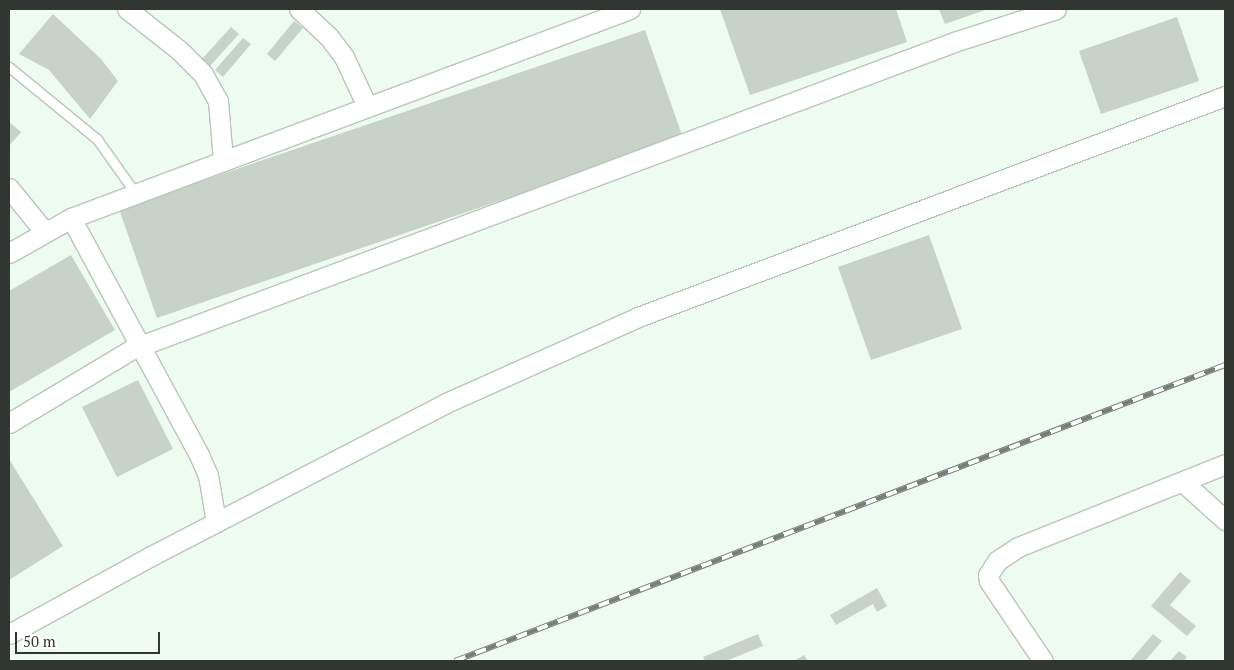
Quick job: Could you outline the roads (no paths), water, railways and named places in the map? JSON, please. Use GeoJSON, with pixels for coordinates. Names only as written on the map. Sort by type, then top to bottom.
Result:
{"type":"FeatureCollection","features":[{"type":"Feature","properties":{"kind":"street"},"geometry":{"type":"LineString","coordinates":[[127,9],[179,50],[203,74],[218,101],[222,161]]}},
{"type":"Feature","properties":{"kind":"street"},"geometry":{"type":"LineString","coordinates":[[299,9],[329,37],[344,57],[367,106]]}},
{"type":"Feature","properties":{"kind":"street"},"geometry":{"type":"LineString","coordinates":[[9,253],[71,218],[630,9]]}},
{"type":"Feature","properties":{"kind":"street"},"geometry":{"type":"LineString","coordinates":[[9,423],[139,347],[958,41],[1056,9]]}},
{"type":"Feature","properties":{"kind":"street"},"geometry":{"type":"LineString","coordinates":[[9,634],[216,522],[446,404],[638,317],[1225,96]]}},
{"type":"Feature","properties":{"kind":"street"},"geometry":{"type":"LineString","coordinates":[[9,188],[44,232]]}},
{"type":"Feature","properties":{"kind":"street"},"geometry":{"type":"LineString","coordinates":[[71,218],[208,475],[216,522]]}},
{"type":"Feature","properties":{"kind":"street"},"geometry":{"type":"LineString","coordinates":[[1043,661],[989,581],[992,568],[1018,547],[1225,464]]}},
{"type":"Feature","properties":{"kind":"street"},"geometry":{"type":"LineString","coordinates":[[1183,482],[1225,520]]}},
{"type":"Feature","properties":{"kind":"lane"},"geometry":{"type":"LineString","coordinates":[[9,67],[97,139],[136,194]]}},
{"type":"Feature","properties":{"kind":"railway"},"geometry":{"type":"LineString","coordinates":[[455,661],[1225,365]]}}]}
